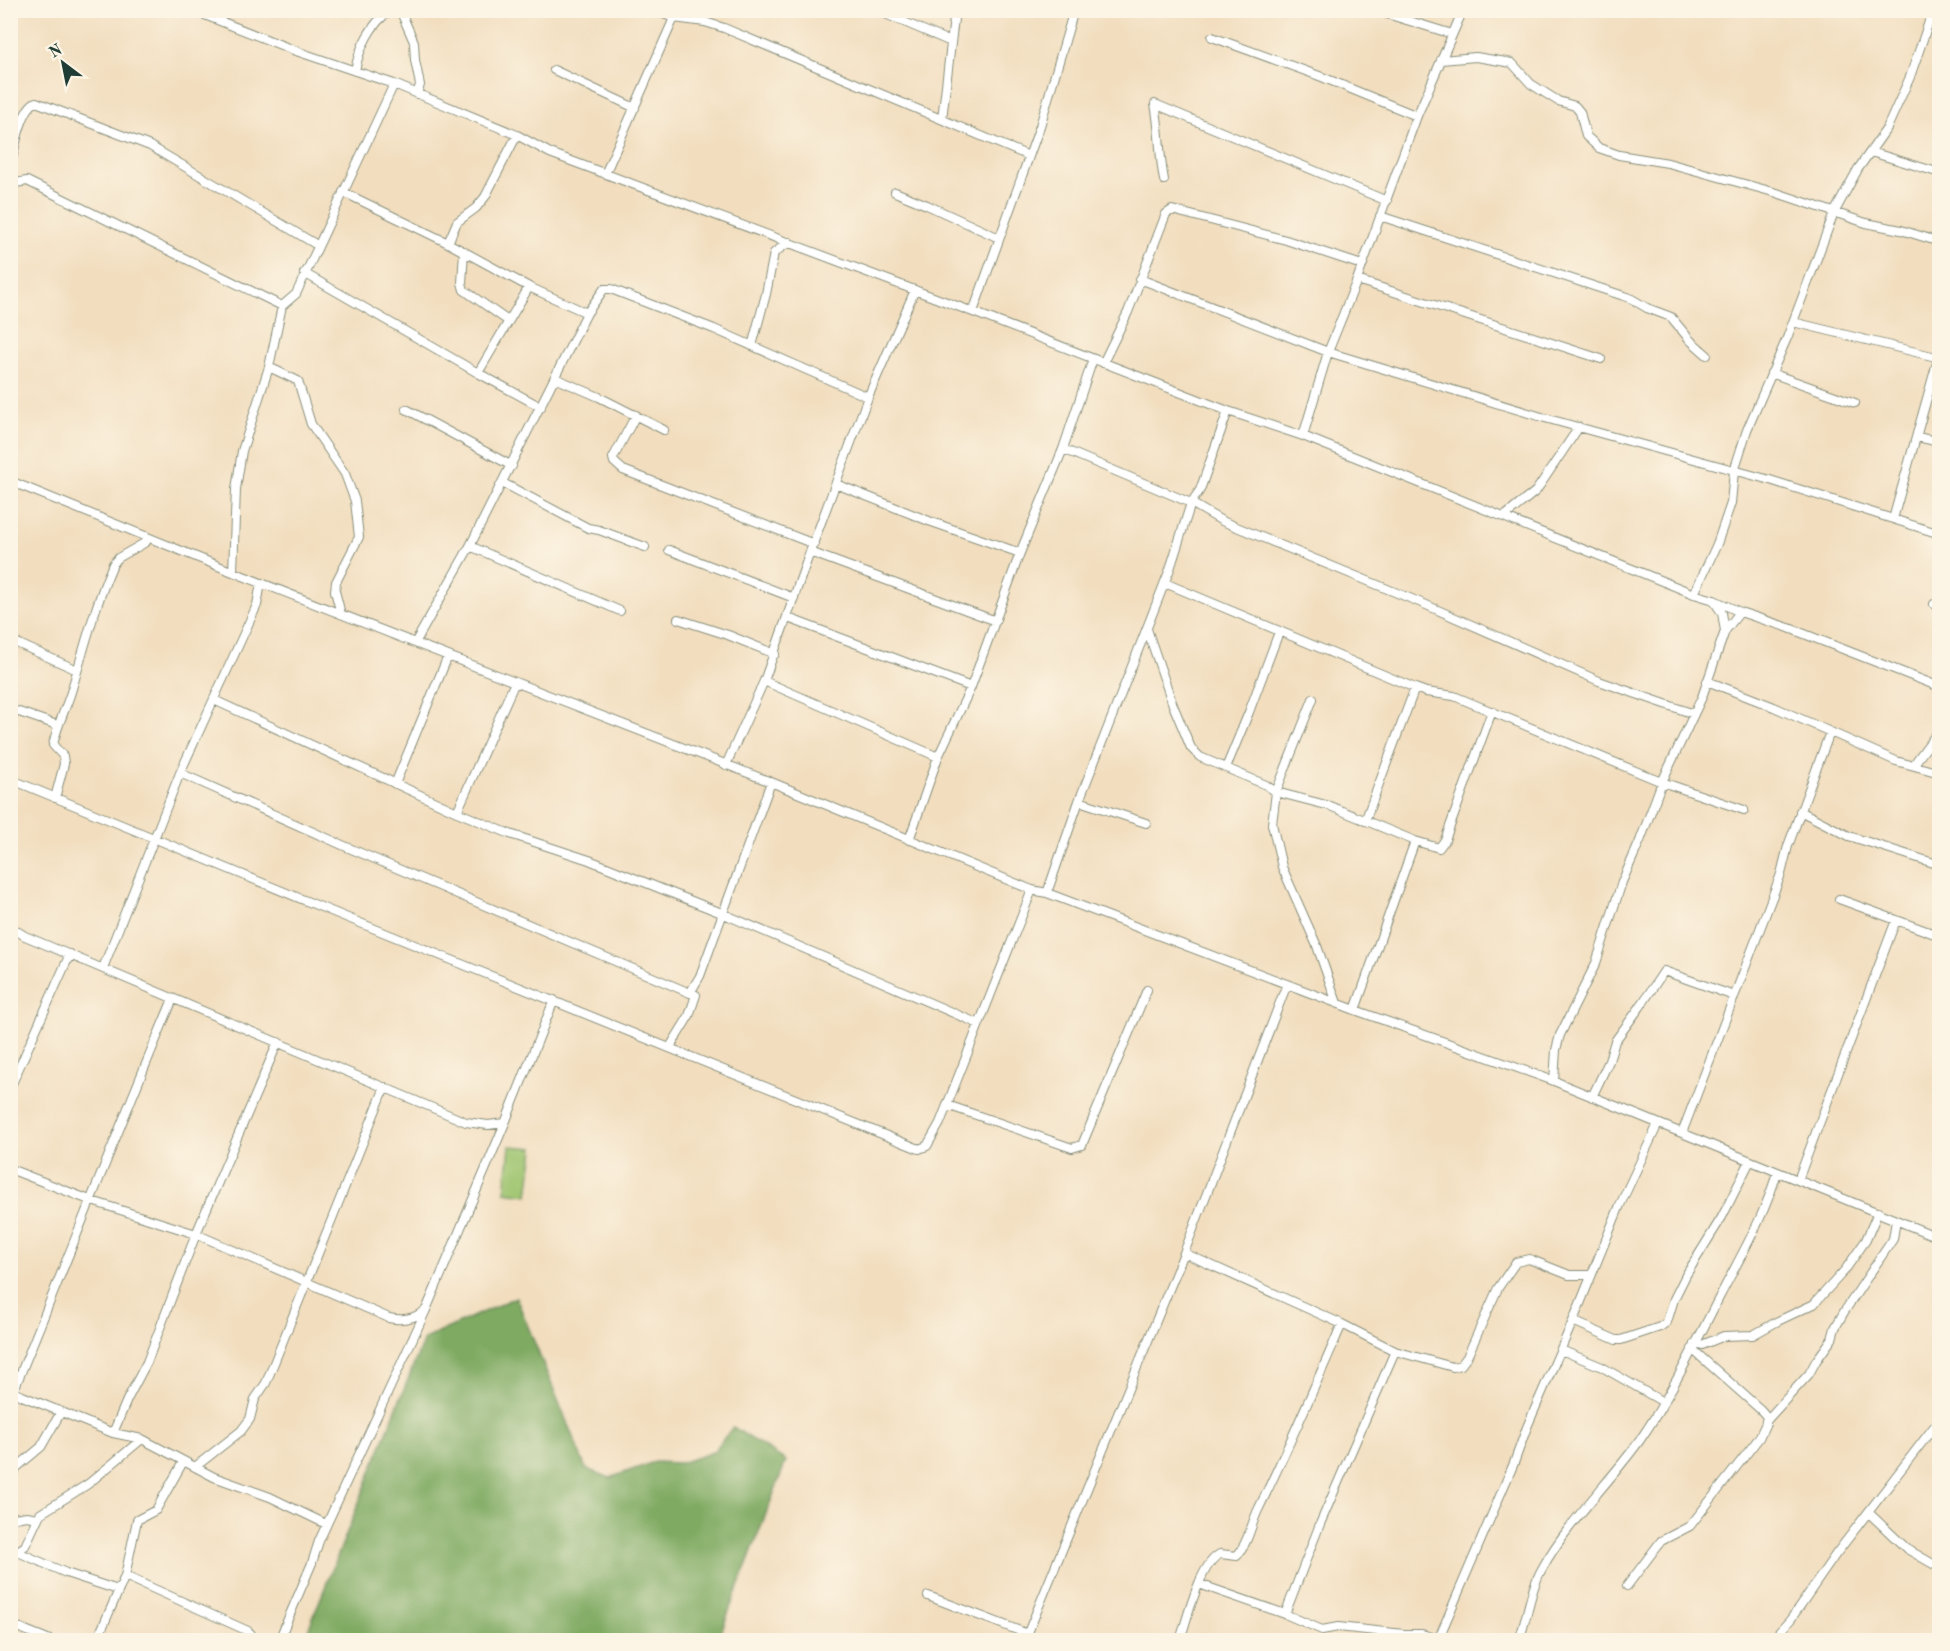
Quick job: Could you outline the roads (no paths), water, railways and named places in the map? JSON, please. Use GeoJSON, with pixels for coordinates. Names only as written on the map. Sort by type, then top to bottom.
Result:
{"type":"FeatureCollection","features":[{"type":"Feature","properties":{"kind":"street"},"geometry":{"type":"LineString","coordinates":[[192,10],[296,51],[394,84],[517,135],[549,153],[789,242],[1228,411],[1303,436],[1694,594],[1940,687]]}},
{"type":"Feature","properties":{"kind":"street"},"geometry":{"type":"LineString","coordinates":[[355,71],[360,49],[375,27],[391,10]]}},
{"type":"Feature","properties":{"kind":"street"},"geometry":{"type":"LineString","coordinates":[[400,10],[414,42],[420,85],[417,94]]}},
{"type":"Feature","properties":{"kind":"street"},"geometry":{"type":"LineString","coordinates":[[654,10],[674,18],[686,15],[724,28],[1029,156]]}},
{"type":"Feature","properties":{"kind":"street"},"geometry":{"type":"LineString","coordinates":[[876,10],[951,42]]}},
{"type":"Feature","properties":{"kind":"street"},"geometry":{"type":"LineString","coordinates":[[942,119],[955,10]]}},
{"type":"Feature","properties":{"kind":"street"},"geometry":{"type":"LineString","coordinates":[[973,312],[1040,126],[1074,10]]}},
{"type":"Feature","properties":{"kind":"street"},"geometry":{"type":"LineString","coordinates":[[1374,10],[1452,34]]}},
{"type":"Feature","properties":{"kind":"street"},"geometry":{"type":"LineString","coordinates":[[1303,436],[1328,352],[1417,116],[1463,10]]}},
{"type":"Feature","properties":{"kind":"street"},"geometry":{"type":"LineString","coordinates":[[1694,594],[1717,544],[1731,502],[1734,471],[1748,430],[1793,322],[1834,213],[1852,177],[1887,128],[1910,77],[1933,10]]}},
{"type":"Feature","properties":{"kind":"street"},"geometry":{"type":"LineString","coordinates":[[605,174],[674,18]]}},
{"type":"Feature","properties":{"kind":"street"},"geometry":{"type":"LineString","coordinates":[[1212,37],[1322,77],[1417,116]]}},
{"type":"Feature","properties":{"kind":"street"},"geometry":{"type":"LineString","coordinates":[[1441,60],[1476,57],[1512,63],[1532,84],[1558,101],[1575,106],[1580,112],[1586,136],[1599,148],[1619,156],[1668,163],[1777,193],[1866,223],[1909,232],[1940,242]]}},
{"type":"Feature","properties":{"kind":"street"},"geometry":{"type":"LineString","coordinates":[[554,70],[635,108]]}},
{"type":"Feature","properties":{"kind":"street"},"geometry":{"type":"LineString","coordinates":[[233,572],[238,469],[255,405],[269,368],[282,306],[296,294],[394,84]]}},
{"type":"Feature","properties":{"kind":"street"},"geometry":{"type":"LineString","coordinates":[[10,168],[21,126],[30,106],[36,102],[150,146],[317,245]]}},
{"type":"Feature","properties":{"kind":"street"},"geometry":{"type":"LineString","coordinates":[[1164,180],[1155,104],[1386,201]]}},
{"type":"Feature","properties":{"kind":"street"},"geometry":{"type":"LineString","coordinates":[[448,243],[457,222],[476,208],[485,197],[517,135]]}},
{"type":"Feature","properties":{"kind":"street"},"geometry":{"type":"LineString","coordinates":[[1871,152],[1940,173]]}},
{"type":"Feature","properties":{"kind":"street"},"geometry":{"type":"LineString","coordinates":[[10,184],[27,181],[282,306]]}},
{"type":"Feature","properties":{"kind":"street"},"geometry":{"type":"LineString","coordinates":[[343,192],[464,251],[529,287],[587,313]]}},
{"type":"Feature","properties":{"kind":"street"},"geometry":{"type":"LineString","coordinates":[[895,192],[927,204],[999,238]]}},
{"type":"Feature","properties":{"kind":"street"},"geometry":{"type":"LineString","coordinates":[[1103,363],[1128,312],[1166,214],[1174,209],[1286,240],[1362,265]]}},
{"type":"Feature","properties":{"kind":"street"},"geometry":{"type":"LineString","coordinates":[[1380,216],[1630,298],[1647,308],[1671,317],[1690,340],[1707,355]]}},
{"type":"Feature","properties":{"kind":"street"},"geometry":{"type":"LineString","coordinates":[[752,346],[774,253],[789,242]]}},
{"type":"Feature","properties":{"kind":"street"},"geometry":{"type":"LineString","coordinates":[[464,251],[462,283],[464,290],[508,321]]}},
{"type":"Feature","properties":{"kind":"street"},"geometry":{"type":"LineString","coordinates":[[304,273],[541,407]]}},
{"type":"Feature","properties":{"kind":"street"},"geometry":{"type":"LineString","coordinates":[[1140,279],[1328,352],[1580,427],[1770,480],[1940,534]]}},
{"type":"Feature","properties":{"kind":"street"},"geometry":{"type":"LineString","coordinates":[[1357,280],[1601,359]]}},
{"type":"Feature","properties":{"kind":"street"},"geometry":{"type":"LineString","coordinates":[[478,373],[529,287]]}},
{"type":"Feature","properties":{"kind":"street"},"geometry":{"type":"LineString","coordinates":[[415,643],[512,466],[587,313],[602,291],[607,288],[752,346],[868,397]]}},
{"type":"Feature","properties":{"kind":"street"},"geometry":{"type":"LineString","coordinates":[[726,765],[775,654],[868,397],[915,290]]}},
{"type":"Feature","properties":{"kind":"street"},"geometry":{"type":"LineString","coordinates":[[1793,322],[1939,356],[1893,519]]}},
{"type":"Feature","properties":{"kind":"street"},"geometry":{"type":"LineString","coordinates":[[909,840],[938,756],[971,687],[1020,553],[1063,449],[1094,359]]}},
{"type":"Feature","properties":{"kind":"street"},"geometry":{"type":"LineString","coordinates":[[269,368],[298,381],[314,430],[322,438],[350,484],[355,501],[359,537],[336,582],[335,591],[340,614]]}},
{"type":"Feature","properties":{"kind":"street"},"geometry":{"type":"LineString","coordinates":[[1771,373],[1856,403]]}},
{"type":"Feature","properties":{"kind":"street"},"geometry":{"type":"LineString","coordinates":[[555,378],[664,430]]}},
{"type":"Feature","properties":{"kind":"street"},"geometry":{"type":"LineString","coordinates":[[406,409],[512,466]]}},
{"type":"Feature","properties":{"kind":"street"},"geometry":{"type":"LineString","coordinates":[[1047,893],[1079,801],[1165,583],[1191,504],[1200,490],[1228,411]]}},
{"type":"Feature","properties":{"kind":"street"},"geometry":{"type":"LineString","coordinates":[[636,416],[613,458],[616,465],[623,470],[996,621]]}},
{"type":"Feature","properties":{"kind":"street"},"geometry":{"type":"LineString","coordinates":[[1505,516],[1536,491],[1580,427]]}},
{"type":"Feature","properties":{"kind":"street"},"geometry":{"type":"LineString","coordinates":[[1917,437],[1940,442]]}},
{"type":"Feature","properties":{"kind":"street"},"geometry":{"type":"LineString","coordinates":[[1063,449],[1191,504],[1222,521],[1435,609],[1599,681],[1694,714]]}},
{"type":"Feature","properties":{"kind":"street"},"geometry":{"type":"LineString","coordinates":[[10,481],[233,572],[771,782],[1032,890],[1047,893],[1355,1010],[1554,1081],[1940,1238]]}},
{"type":"Feature","properties":{"kind":"street"},"geometry":{"type":"LineString","coordinates":[[503,483],[588,528],[645,547]]}},
{"type":"Feature","properties":{"kind":"street"},"geometry":{"type":"LineString","coordinates":[[836,484],[929,521],[1020,553]]}},
{"type":"Feature","properties":{"kind":"street"},"geometry":{"type":"LineString","coordinates":[[55,798],[64,764],[63,756],[53,745],[57,725],[70,694],[86,639],[113,564],[118,558],[146,542],[146,536]]}},
{"type":"Feature","properties":{"kind":"street"},"geometry":{"type":"LineString","coordinates":[[470,546],[620,610]]}},
{"type":"Feature","properties":{"kind":"street"},"geometry":{"type":"LineString","coordinates":[[669,550],[794,598]]}},
{"type":"Feature","properties":{"kind":"street"},"geometry":{"type":"LineString","coordinates":[[103,968],[180,773],[257,605],[261,583]]}},
{"type":"Feature","properties":{"kind":"street"},"geometry":{"type":"LineString","coordinates":[[1165,583],[1415,688],[1454,696],[1662,782],[1744,810]]}},
{"type":"Feature","properties":{"kind":"street"},"geometry":{"type":"LineString","coordinates":[[1714,600],[1722,613],[1725,631]]}},
{"type":"Feature","properties":{"kind":"street"},"geometry":{"type":"LineString","coordinates":[[1554,1081],[1556,1050],[1560,1035],[1596,963],[1622,882],[1662,782],[1694,714],[1725,631],[1740,612]]}},
{"type":"Feature","properties":{"kind":"street"},"geometry":{"type":"LineString","coordinates":[[788,618],[971,687]]}},
{"type":"Feature","properties":{"kind":"street"},"geometry":{"type":"LineString","coordinates":[[678,619],[728,634],[775,654]]}},
{"type":"Feature","properties":{"kind":"street"},"geometry":{"type":"LineString","coordinates":[[1147,628],[1173,705],[1191,748],[1200,757],[1266,785],[1276,792],[1330,806],[1436,848],[1443,845],[1492,711]]}},
{"type":"Feature","properties":{"kind":"street"},"geometry":{"type":"LineString","coordinates":[[1226,768],[1250,712],[1279,632]]}},
{"type":"Feature","properties":{"kind":"street"},"geometry":{"type":"LineString","coordinates":[[10,640],[77,670]]}},
{"type":"Feature","properties":{"kind":"street"},"geometry":{"type":"LineString","coordinates":[[395,784],[448,656]]}},
{"type":"Feature","properties":{"kind":"street"},"geometry":{"type":"LineString","coordinates":[[764,681],[938,756]]}},
{"type":"Feature","properties":{"kind":"street"},"geometry":{"type":"LineString","coordinates":[[1707,681],[1774,707],[1896,761],[1914,764],[1940,773]]}},
{"type":"Feature","properties":{"kind":"street"},"geometry":{"type":"LineString","coordinates":[[457,812],[515,682]]}},
{"type":"Feature","properties":{"kind":"street"},"geometry":{"type":"LineString","coordinates":[[1365,821],[1389,752],[1415,688]]}},
{"type":"Feature","properties":{"kind":"street"},"geometry":{"type":"LineString","coordinates":[[1313,699],[1276,792],[1272,824],[1282,867],[1317,946],[1337,1003]]}},
{"type":"Feature","properties":{"kind":"street"},"geometry":{"type":"LineString","coordinates":[[214,700],[457,812],[510,834],[589,860],[724,914],[979,1024]]}},
{"type":"Feature","properties":{"kind":"street"},"geometry":{"type":"LineString","coordinates":[[10,710],[57,725]]}},
{"type":"Feature","properties":{"kind":"street"},"geometry":{"type":"LineString","coordinates":[[1914,764],[1940,729]]}},
{"type":"Feature","properties":{"kind":"street"},"geometry":{"type":"LineString","coordinates":[[1682,1133],[1780,874],[1800,811],[1830,732]]}},
{"type":"Feature","properties":{"kind":"street"},"geometry":{"type":"LineString","coordinates":[[180,773],[349,848],[696,995],[693,1006],[669,1047]]}},
{"type":"Feature","properties":{"kind":"street"},"geometry":{"type":"LineString","coordinates":[[10,779],[919,1149],[927,1146],[947,1106],[1032,890]]}},
{"type":"Feature","properties":{"kind":"street"},"geometry":{"type":"LineString","coordinates":[[690,993],[700,976],[724,914],[771,782]]}},
{"type":"Feature","properties":{"kind":"street"},"geometry":{"type":"LineString","coordinates":[[1079,801],[1146,823]]}},
{"type":"Feature","properties":{"kind":"street"},"geometry":{"type":"LineString","coordinates":[[1800,811],[1849,836],[1940,865]]}},
{"type":"Feature","properties":{"kind":"street"},"geometry":{"type":"LineString","coordinates":[[1355,1010],[1414,841]]}},
{"type":"Feature","properties":{"kind":"street"},"geometry":{"type":"LineString","coordinates":[[1839,898],[1940,936]]}},
{"type":"Feature","properties":{"kind":"street"},"geometry":{"type":"LineString","coordinates":[[1798,1180],[1896,920]]}},
{"type":"Feature","properties":{"kind":"street"},"geometry":{"type":"LineString","coordinates":[[10,927],[25,936],[466,1122],[488,1125],[505,1123]]}},
{"type":"Feature","properties":{"kind":"street"},"geometry":{"type":"LineString","coordinates":[[10,1088],[70,954]]}},
{"type":"Feature","properties":{"kind":"street"},"geometry":{"type":"LineString","coordinates":[[1592,1097],[1615,1041],[1664,971],[1734,996]]}},
{"type":"Feature","properties":{"kind":"street"},"geometry":{"type":"LineString","coordinates":[[928,1596],[1027,1637],[1184,1253],[1287,984]]}},
{"type":"Feature","properties":{"kind":"street"},"geometry":{"type":"LineString","coordinates":[[947,1106],[1072,1148],[1082,1145],[1147,990]]}},
{"type":"Feature","properties":{"kind":"street"},"geometry":{"type":"LineString","coordinates":[[173,999],[123,1117],[92,1201],[12,1391],[113,1433],[142,1439],[214,1477],[284,1503],[326,1524]]}},
{"type":"Feature","properties":{"kind":"street"},"geometry":{"type":"LineString","coordinates":[[279,1641],[326,1524],[426,1310],[554,1000]]}},
{"type":"Feature","properties":{"kind":"street"},"geometry":{"type":"LineString","coordinates":[[113,1433],[150,1354],[196,1234],[278,1042]]}},
{"type":"Feature","properties":{"kind":"street"},"geometry":{"type":"LineString","coordinates":[[195,1467],[241,1431],[247,1423],[255,1399],[266,1383],[385,1087]]}},
{"type":"Feature","properties":{"kind":"street"},"geometry":{"type":"LineString","coordinates":[[1199,1584],[1285,1614],[1322,1630],[1338,1627],[1404,1635],[1422,1634],[1436,1641],[1574,1321],[1590,1275],[1620,1205],[1658,1124]]}},
{"type":"Feature","properties":{"kind":"street"},"geometry":{"type":"LineString","coordinates":[[1574,1321],[1616,1340],[1660,1327],[1666,1322],[1678,1291],[1722,1217],[1750,1161]]}},
{"type":"Feature","properties":{"kind":"street"},"geometry":{"type":"LineString","coordinates":[[10,1169],[92,1201],[196,1234],[307,1283],[400,1320],[419,1316],[426,1310]]}},
{"type":"Feature","properties":{"kind":"street"},"geometry":{"type":"LineString","coordinates":[[1519,1641],[1535,1584],[1547,1559],[1639,1440],[1664,1402],[1763,1212],[1777,1172]]}},
{"type":"Feature","properties":{"kind":"street"},"geometry":{"type":"LineString","coordinates":[[1694,1346],[1724,1336],[1753,1335],[1814,1304],[1845,1270],[1866,1240],[1878,1212]]}},
{"type":"Feature","properties":{"kind":"street"},"geometry":{"type":"LineString","coordinates":[[1766,1421],[1809,1374],[1832,1339],[1834,1328],[1893,1239],[1896,1220]]}},
{"type":"Feature","properties":{"kind":"street"},"geometry":{"type":"LineString","coordinates":[[1184,1253],[1395,1351],[1454,1367],[1461,1365],[1471,1351],[1498,1288],[1513,1264],[1529,1259],[1573,1276],[1590,1275]]}},
{"type":"Feature","properties":{"kind":"street"},"geometry":{"type":"LineString","coordinates":[[1180,1641],[1199,1584],[1210,1562],[1220,1554],[1237,1556],[1245,1543],[1341,1324]]}},
{"type":"Feature","properties":{"kind":"street"},"geometry":{"type":"LineString","coordinates":[[1627,1586],[1661,1541],[1690,1526],[1759,1438],[1766,1423],[1767,1417],[1761,1410],[1694,1346]]}},
{"type":"Feature","properties":{"kind":"street"},"geometry":{"type":"LineString","coordinates":[[1561,1350],[1602,1367],[1664,1402]]}},
{"type":"Feature","properties":{"kind":"street"},"geometry":{"type":"LineString","coordinates":[[1285,1614],[1320,1524],[1395,1351]]}},
{"type":"Feature","properties":{"kind":"street"},"geometry":{"type":"LineString","coordinates":[[10,1481],[13,1466],[41,1447],[60,1412]]}},
{"type":"Feature","properties":{"kind":"street"},"geometry":{"type":"LineString","coordinates":[[1772,1641],[1791,1619],[1836,1554],[1940,1419]]}},
{"type":"Feature","properties":{"kind":"street"},"geometry":{"type":"LineString","coordinates":[[14,1554],[25,1546],[37,1518],[71,1493],[88,1484],[142,1439]]}},
{"type":"Feature","properties":{"kind":"street"},"geometry":{"type":"LineString","coordinates":[[97,1641],[125,1576],[137,1520],[156,1510],[183,1462]]}},
{"type":"Feature","properties":{"kind":"street"},"geometry":{"type":"LineString","coordinates":[[1869,1513],[1907,1549],[1940,1568]]}},
{"type":"Feature","properties":{"kind":"street"},"geometry":{"type":"LineString","coordinates":[[12,1519],[27,1516],[37,1518]]}},
{"type":"Feature","properties":{"kind":"street"},"geometry":{"type":"LineString","coordinates":[[14,1554],[66,1574],[118,1590]]}},
{"type":"Feature","properties":{"kind":"street"},"geometry":{"type":"LineString","coordinates":[[125,1576],[248,1630],[252,1641]]}},
{"type":"Feature","properties":{"kind":"street"},"geometry":{"type":"LineString","coordinates":[[10,1624],[50,1641]]}},
{"type":"Feature","properties":{"kind":"street"},"geometry":{"type":"LineString","coordinates":[[1936,1641],[1940,1636]]}}]}
